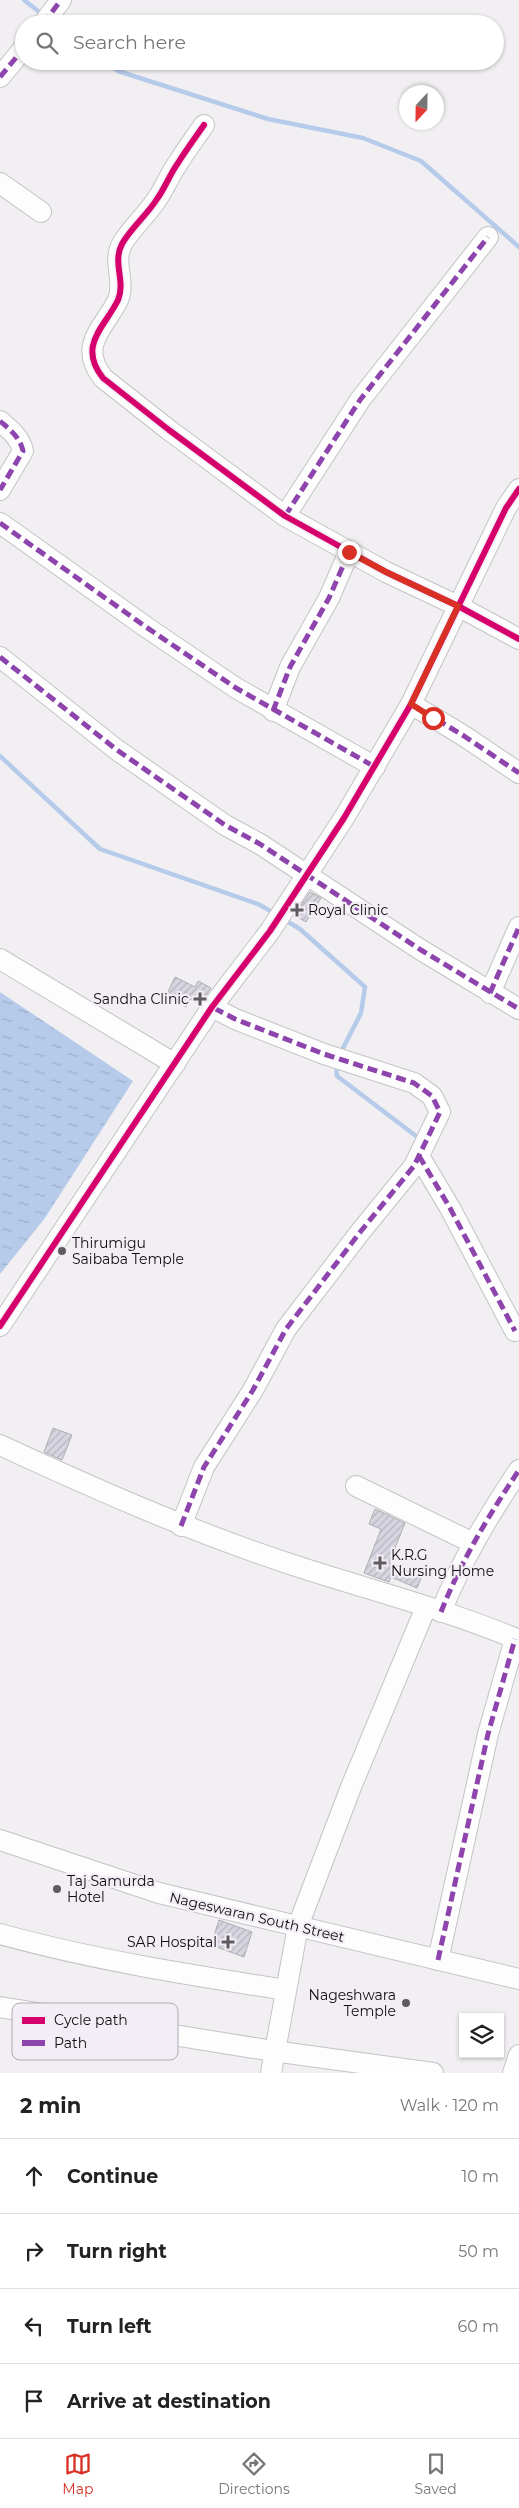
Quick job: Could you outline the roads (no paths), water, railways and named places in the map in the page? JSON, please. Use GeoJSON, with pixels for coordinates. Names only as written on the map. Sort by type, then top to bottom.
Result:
{"type":"FeatureCollection","features":[{"type":"Feature","properties":{"kind":"street"},"geometry":{"type":"LineString","coordinates":[[50,15],[61,0]]}},
{"type":"Feature","properties":{"kind":"street"},"geometry":{"type":"LineString","coordinates":[[0,77],[15,59]]}},
{"type":"Feature","properties":{"kind":"street"},"geometry":{"type":"LineString","coordinates":[[204,125],[178,163],[157,200],[122,244],[118,255],[117,268],[121,282],[118,299],[99,327],[93,349],[95,368],[103,378],[169,430],[285,516],[386,572],[458,606],[519,639]]}},
{"type":"Feature","properties":{"kind":"street"},"geometry":{"type":"LineString","coordinates":[[0,182],[41,212]]}},
{"type":"Feature","properties":{"kind":"street"},"geometry":{"type":"LineString","coordinates":[[285,516],[360,400],[488,237]]}},
{"type":"Feature","properties":{"kind":"street"},"geometry":{"type":"LineString","coordinates":[[0,421],[16,436],[23,451],[0,490]]}},
{"type":"Feature","properties":{"kind":"street"},"geometry":{"type":"LineString","coordinates":[[0,1326],[212,1007],[270,931],[375,767],[411,704],[506,508],[519,489]]}},
{"type":"Feature","properties":{"kind":"street"},"geometry":{"type":"LineString","coordinates":[[0,523],[146,628],[273,711],[375,767]]}},
{"type":"Feature","properties":{"kind":"street"},"geometry":{"type":"LineString","coordinates":[[273,711],[290,667],[328,598],[349,552]]}},
{"type":"Feature","properties":{"kind":"street"},"geometry":{"type":"LineString","coordinates":[[0,657],[117,750],[225,825],[260,844],[305,876],[490,993],[519,1009]]}},
{"type":"Feature","properties":{"kind":"street"},"geometry":{"type":"LineString","coordinates":[[411,704],[519,774]]}},
{"type":"Feature","properties":{"kind":"street"},"geometry":{"type":"LineString","coordinates":[[490,993],[519,927]]}},
{"type":"Feature","properties":{"kind":"street"},"geometry":{"type":"LineString","coordinates":[[0,959],[175,1064]]}},
{"type":"Feature","properties":{"kind":"street"},"geometry":{"type":"LineString","coordinates":[[181,1526],[204,1466],[253,1390],[286,1329],[360,1231],[417,1161],[433,1131],[440,1112],[432,1096],[414,1083],[324,1054],[235,1019],[212,1007]]}},
{"type":"Feature","properties":{"kind":"street"},"geometry":{"type":"LineString","coordinates":[[417,1161],[450,1208],[515,1332]]}},
{"type":"Feature","properties":{"kind":"street"},"geometry":{"type":"LineString","coordinates":[[0,1445],[181,1526],[289,1564],[434,1609],[517,1639],[488,1734],[438,1960]]}},
{"type":"Feature","properties":{"kind":"street"},"geometry":{"type":"LineString","coordinates":[[270,2073],[298,1926],[351,1787],[434,1609],[519,1470]]}},
{"type":"Feature","properties":{"kind":"street"},"geometry":{"type":"LineString","coordinates":[[356,1486],[473,1543]]}},
{"type":"Feature","properties":{"kind":"street","name":"Nageswaran South Street"},"geometry":{"type":"LineString","coordinates":[[0,1840],[159,1893],[519,1979]]}},
{"type":"Feature","properties":{"kind":"street"},"geometry":{"type":"LineString","coordinates":[[0,1934],[51,1948],[146,1968],[286,1990]]}},
{"type":"Feature","properties":{"kind":"street"},"geometry":{"type":"LineString","coordinates":[[178,2036],[433,2073]]}},
{"type":"Feature","properties":{"kind":"street"},"geometry":{"type":"LineString","coordinates":[[513,2073],[519,2055]]}},
{"type":"Feature","properties":{"kind":"water"},"geometry":{"type":"Polygon","coordinates":[[[0,992],[133,1081],[45,1218],[0,1274],[0,992]]]}},
{"type":"Feature","properties":{"kind":"waterway"},"geometry":{"type":"LineString","coordinates":[[24,0],[43,15]]}},
{"type":"Feature","properties":{"kind":"waterway"},"geometry":{"type":"LineString","coordinates":[[117,70],[268,119],[363,138],[421,161],[519,247]]}},
{"type":"Feature","properties":{"kind":"waterway"},"geometry":{"type":"LineString","coordinates":[[0,756],[100,849],[258,904],[276,914]]}},
{"type":"Feature","properties":{"kind":"waterway"},"geometry":{"type":"LineString","coordinates":[[285,920],[300,929],[365,987],[361,1013],[340,1054]]}},
{"type":"Feature","properties":{"kind":"waterway"},"geometry":{"type":"LineString","coordinates":[[336,1064],[337,1076],[419,1140]]}},
{"type":"Feature","properties":{"kind":"place","name":"Royal Clinic"},"geometry":{"type":"Point","coordinates":[297,910]}},
{"type":"Feature","properties":{"kind":"place","name":"Sandha Clinic"},"geometry":{"type":"Point","coordinates":[200,999]}},
{"type":"Feature","properties":{"kind":"place","name":"Thirumigu Saibaba Temple"},"geometry":{"type":"Point","coordinates":[62,1251]}},
{"type":"Feature","properties":{"kind":"place","name":"K.R.G Nursing Home"},"geometry":{"type":"Point","coordinates":[380,1563]}},
{"type":"Feature","properties":{"kind":"place","name":"Taj Samurda Hotel"},"geometry":{"type":"Point","coordinates":[57,1889]}},
{"type":"Feature","properties":{"kind":"place","name":"SAR Hospital"},"geometry":{"type":"Point","coordinates":[228,1942]}},
{"type":"Feature","properties":{"kind":"place","name":"Nageshwara Temple"},"geometry":{"type":"Point","coordinates":[406,2003]}}]}
